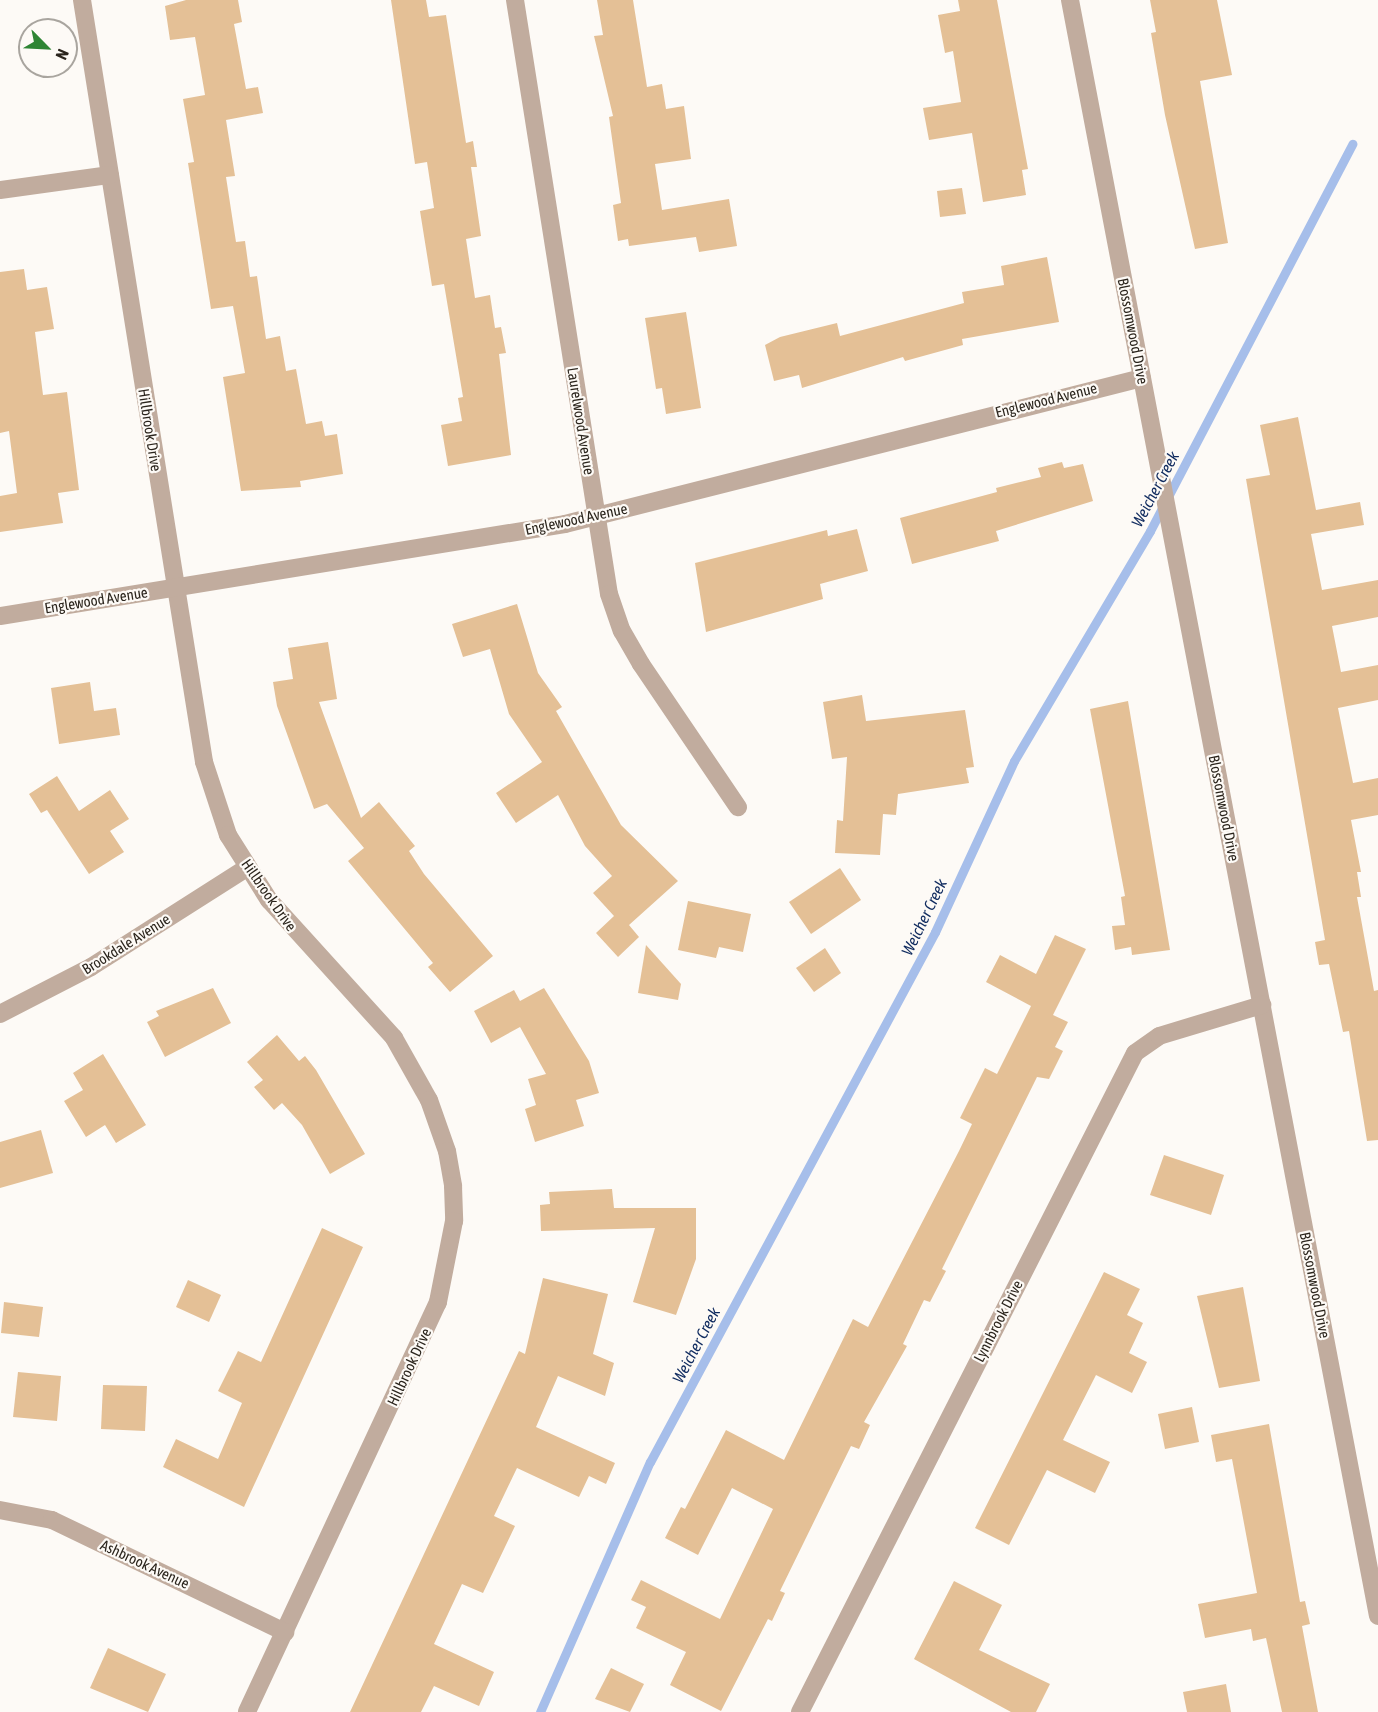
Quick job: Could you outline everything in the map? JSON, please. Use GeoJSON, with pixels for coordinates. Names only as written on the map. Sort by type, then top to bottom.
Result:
{"type":"FeatureCollection","features":[{"type":"Feature","properties":{"kind":"street","name":"Hillbrook Drive"},"geometry":{"type":"LineString","coordinates":[[82,0],[204,762],[228,835],[248,867],[298,936],[394,1038],[429,1100],[447,1151],[453,1186],[454,1221],[438,1302],[247,1712]]}},
{"type":"Feature","properties":{"kind":"street","name":"Laurelwood Avenue"},"geometry":{"type":"LineString","coordinates":[[515,0],[609,594],[622,631],[738,807]]}},
{"type":"Feature","properties":{"kind":"street","name":"Blossomwood Drive"},"geometry":{"type":"LineString","coordinates":[[1070,0],[1378,1616]]}},
{"type":"Feature","properties":{"kind":"street"},"geometry":{"type":"LineString","coordinates":[[0,190],[110,175]]}},
{"type":"Feature","properties":{"kind":"street","name":"Englewood Avenue"},"geometry":{"type":"LineString","coordinates":[[0,616],[596,516],[1142,378]]}},
{"type":"Feature","properties":{"kind":"street","name":"Brookdale Avenue"},"geometry":{"type":"LineString","coordinates":[[0,1014],[91,967],[248,867]]}},
{"type":"Feature","properties":{"kind":"street","name":"Lynnbrook Drive"},"geometry":{"type":"LineString","coordinates":[[800,1712],[1136,1053],[1159,1035],[1262,1005]]}},
{"type":"Feature","properties":{"kind":"street","name":"Ashbrook Avenue"},"geometry":{"type":"LineString","coordinates":[[0,1510],[52,1520],[285,1632]]}},
{"type":"Feature","properties":{"kind":"building"},"geometry":{"type":"Polygon","coordinates":[[[186,0],[238,0],[242,22],[234,24],[246,89],[258,87],[263,113],[226,120],[235,176],[226,177],[236,242],[245,241],[250,277],[257,276],[266,339],[280,336],[286,371],[296,369],[306,424],[322,421],[325,436],[337,434],[343,474],[300,481],[301,487],[241,491],[223,377],[245,373],[233,306],[211,309],[188,163],[194,162],[183,99],[205,95],[195,37],[170,40],[165,6],[186,0]]]}},
{"type":"Feature","properties":{"kind":"building"},"geometry":{"type":"Polygon","coordinates":[[[391,0],[426,0],[429,17],[446,15],[466,143],[473,141],[477,167],[471,167],[481,236],[466,239],[475,298],[490,295],[495,328],[501,327],[506,353],[499,354],[511,455],[448,466],[441,425],[462,421],[458,398],[463,397],[444,284],[432,286],[420,211],[434,208],[427,162],[415,164],[391,0]]]}},
{"type":"Feature","properties":{"kind":"building"},"geometry":{"type":"Polygon","coordinates":[[[597,0],[633,0],[647,87],[662,84],[666,109],[684,106],[691,159],[655,164],[662,210],[729,199],[737,246],[699,252],[696,237],[629,246],[628,239],[618,241],[613,205],[621,203],[609,117],[613,116],[594,36],[603,35],[597,0]]]}},
{"type":"Feature","properties":{"kind":"building"},"geometry":{"type":"Polygon","coordinates":[[[958,0],[997,0],[1028,169],[1022,170],[1026,195],[983,202],[972,133],[929,140],[923,108],[961,102],[953,51],[945,53],[938,15],[960,11],[958,0]]]}},
{"type":"Feature","properties":{"kind":"building"},"geometry":{"type":"Polygon","coordinates":[[[1150,0],[1217,0],[1232,75],[1200,81],[1228,243],[1195,249],[1165,115],[1151,33],[1156,32],[1150,0]]]}},
{"type":"Feature","properties":{"kind":"building"},"geometry":{"type":"Polygon","coordinates":[[[962,188],[966,214],[940,217],[937,191],[962,188]]]}},
{"type":"Feature","properties":{"kind":"building"},"geometry":{"type":"Polygon","coordinates":[[[1047,257],[1059,322],[962,339],[963,345],[905,361],[903,357],[802,388],[799,375],[774,381],[765,345],[780,337],[837,323],[840,336],[964,303],[962,292],[1004,285],[1001,266],[1047,257]]]}},
{"type":"Feature","properties":{"kind":"building"},"geometry":{"type":"Polygon","coordinates":[[[24,269],[27,290],[47,287],[54,329],[35,332],[43,395],[67,392],[79,490],[58,493],[63,523],[0,532],[0,496],[17,493],[9,431],[0,433],[0,272],[24,269]]]}},
{"type":"Feature","properties":{"kind":"building"},"geometry":{"type":"Polygon","coordinates":[[[686,312],[701,408],[666,414],[662,388],[656,389],[645,318],[686,312]]]}},
{"type":"Feature","properties":{"kind":"building"},"geometry":{"type":"Polygon","coordinates":[[[1298,417],[1316,510],[1360,502],[1364,525],[1311,534],[1322,590],[1378,580],[1378,617],[1332,626],[1341,672],[1378,665],[1378,700],[1338,708],[1353,783],[1378,778],[1378,815],[1351,820],[1361,872],[1357,872],[1361,897],[1357,897],[1374,991],[1378,990],[1378,1140],[1367,1141],[1349,1031],[1343,1032],[1329,964],[1319,965],[1315,942],[1325,940],[1246,479],[1270,475],[1260,425],[1298,417]]]}},
{"type":"Feature","properties":{"kind":"building"},"geometry":{"type":"Polygon","coordinates":[[[1062,462],[1064,468],[1083,464],[1093,501],[996,531],[999,541],[912,564],[900,518],[997,492],[996,488],[1041,477],[1038,468],[1062,462]]]}},
{"type":"Feature","properties":{"kind":"building"},"geometry":{"type":"Polygon","coordinates":[[[857,529],[868,571],[820,584],[823,599],[706,632],[695,563],[827,530],[828,536],[857,529]]]}},
{"type":"Feature","properties":{"kind":"building"},"geometry":{"type":"Polygon","coordinates":[[[517,604],[538,673],[562,707],[556,711],[621,825],[678,881],[629,925],[639,937],[618,957],[596,933],[614,916],[593,893],[612,876],[585,846],[558,795],[516,823],[496,793],[542,762],[509,714],[490,649],[463,657],[452,624],[517,604]]]}},
{"type":"Feature","properties":{"kind":"building"},"geometry":{"type":"Polygon","coordinates":[[[328,642],[337,699],[319,702],[361,818],[379,802],[415,846],[409,851],[424,874],[493,956],[450,992],[428,967],[433,963],[348,861],[364,848],[327,804],[314,809],[277,706],[273,682],[293,679],[288,648],[328,642]]]}},
{"type":"Feature","properties":{"kind":"building"},"geometry":{"type":"Polygon","coordinates":[[[90,682],[94,711],[116,708],[120,735],[59,744],[51,688],[90,682]]]}},
{"type":"Feature","properties":{"kind":"building"},"geometry":{"type":"Polygon","coordinates":[[[862,695],[866,721],[965,710],[974,767],[966,768],[969,783],[898,794],[896,815],[883,814],[880,855],[835,853],[837,820],[843,821],[847,757],[832,759],[823,702],[862,695]]]}},
{"type":"Feature","properties":{"kind":"building"},"geometry":{"type":"Polygon","coordinates":[[[1128,701],[1170,950],[1132,955],[1131,947],[1115,950],[1112,926],[1125,925],[1121,897],[1125,896],[1090,709],[1128,701]]]}},
{"type":"Feature","properties":{"kind":"building"},"geometry":{"type":"Polygon","coordinates":[[[57,776],[79,811],[110,790],[129,819],[110,831],[124,852],[89,874],[47,810],[41,813],[29,794],[57,776]]]}},
{"type":"Feature","properties":{"kind":"building"},"geometry":{"type":"Polygon","coordinates":[[[840,868],[861,900],[811,934],[789,902],[840,868]]]}},
{"type":"Feature","properties":{"kind":"building"},"geometry":{"type":"Polygon","coordinates":[[[688,901],[751,914],[743,952],[719,947],[716,958],[678,950],[688,901]]]}},
{"type":"Feature","properties":{"kind":"building"},"geometry":{"type":"Polygon","coordinates":[[[1055,935],[1086,949],[1053,1015],[1068,1022],[1055,1047],[1063,1051],[1049,1079],[1037,1077],[942,1269],[946,1271],[930,1302],[924,1300],[903,1344],[907,1346],[864,1422],[870,1425],[859,1449],[851,1446],[780,1591],[785,1593],[772,1621],[768,1619],[721,1711],[670,1685],[686,1652],[636,1628],[646,1607],[631,1600],[641,1580],[720,1619],[773,1509],[732,1488],[698,1555],[665,1538],[681,1507],[685,1509],[726,1430],[784,1460],[853,1319],[868,1327],[959,1151],[972,1124],[960,1118],[985,1068],[997,1074],[1031,1006],[986,982],[1000,955],[1036,974],[1055,935]]]}},
{"type":"Feature","properties":{"kind":"building"},"geometry":{"type":"Polygon","coordinates":[[[646,945],[681,984],[678,1000],[638,993],[646,945]]]}},
{"type":"Feature","properties":{"kind":"building"},"geometry":{"type":"Polygon","coordinates":[[[825,948],[841,973],[814,992],[796,968],[825,948]]]}},
{"type":"Feature","properties":{"kind":"building"},"geometry":{"type":"Polygon","coordinates":[[[213,988],[231,1023],[165,1057],[147,1022],[159,1016],[156,1011],[213,988]]]}},
{"type":"Feature","properties":{"kind":"building"},"geometry":{"type":"Polygon","coordinates":[[[544,988],[589,1061],[599,1093],[576,1100],[584,1126],[535,1142],[525,1109],[536,1105],[528,1079],[546,1074],[520,1027],[491,1043],[474,1011],[514,990],[520,1001],[544,988]]]}},
{"type":"Feature","properties":{"kind":"building"},"geometry":{"type":"Polygon","coordinates":[[[277,1035],[299,1061],[305,1056],[316,1070],[365,1154],[330,1174],[302,1125],[282,1103],[274,1110],[254,1087],[263,1080],[247,1062],[277,1035]]]}},
{"type":"Feature","properties":{"kind":"building"},"geometry":{"type":"Polygon","coordinates":[[[103,1054],[146,1125],[116,1143],[105,1125],[86,1137],[64,1101],[83,1090],[73,1073],[103,1054]]]}},
{"type":"Feature","properties":{"kind":"building"},"geometry":{"type":"Polygon","coordinates":[[[41,1130],[53,1173],[0,1188],[0,1142],[41,1130]]]}},
{"type":"Feature","properties":{"kind":"building"},"geometry":{"type":"Polygon","coordinates":[[[1164,1155],[1224,1175],[1211,1215],[1150,1195],[1164,1155]]]}},
{"type":"Feature","properties":{"kind":"building"},"geometry":{"type":"Polygon","coordinates":[[[612,1189],[614,1208],[696,1208],[696,1259],[676,1315],[633,1302],[655,1228],[541,1231],[540,1205],[550,1204],[549,1192],[612,1189]]]}},
{"type":"Feature","properties":{"kind":"building"},"geometry":{"type":"Polygon","coordinates":[[[322,1228],[363,1247],[244,1507],[163,1467],[176,1439],[218,1459],[242,1403],[218,1391],[238,1351],[261,1362],[322,1228]]]}},
{"type":"Feature","properties":{"kind":"building"},"geometry":{"type":"Polygon","coordinates":[[[1104,1272],[1140,1289],[1127,1315],[1143,1323],[1129,1353],[1147,1362],[1132,1393],[1096,1375],[1063,1440],[1110,1462],[1095,1493],[1047,1470],[1009,1545],[975,1528],[1104,1272]]]}},
{"type":"Feature","properties":{"kind":"building"},"geometry":{"type":"Polygon","coordinates":[[[543,1278],[608,1294],[593,1354],[614,1363],[605,1396],[558,1376],[536,1427],[615,1463],[606,1484],[589,1476],[579,1497],[517,1468],[494,1516],[515,1526],[483,1593],[462,1584],[434,1644],[494,1672],[479,1706],[434,1686],[421,1712],[350,1712],[519,1351],[525,1354],[543,1278]]]}},
{"type":"Feature","properties":{"kind":"building"},"geometry":{"type":"Polygon","coordinates":[[[188,1280],[221,1295],[209,1322],[176,1307],[188,1280]]]}},
{"type":"Feature","properties":{"kind":"building"},"geometry":{"type":"Polygon","coordinates":[[[1243,1287],[1260,1381],[1219,1388],[1197,1296],[1243,1287]]]}},
{"type":"Feature","properties":{"kind":"building"},"geometry":{"type":"Polygon","coordinates":[[[4,1302],[43,1307],[39,1337],[1,1333],[4,1302]]]}},
{"type":"Feature","properties":{"kind":"building"},"geometry":{"type":"Polygon","coordinates":[[[18,1372],[61,1376],[57,1421],[13,1417],[18,1372]]]}},
{"type":"Feature","properties":{"kind":"building"},"geometry":{"type":"Polygon","coordinates":[[[103,1385],[147,1386],[145,1431],[101,1429],[103,1385]]]}},
{"type":"Feature","properties":{"kind":"building"},"geometry":{"type":"Polygon","coordinates":[[[1192,1407],[1199,1442],[1165,1449],[1158,1414],[1192,1407]]]}},
{"type":"Feature","properties":{"kind":"building"},"geometry":{"type":"Polygon","coordinates":[[[1269,1424],[1300,1602],[1305,1601],[1310,1624],[1302,1626],[1318,1712],[1282,1712],[1266,1638],[1253,1641],[1251,1629],[1205,1638],[1198,1604],[1257,1593],[1232,1459],[1216,1462],[1211,1435],[1269,1424]]]}},
{"type":"Feature","properties":{"kind":"building"},"geometry":{"type":"Polygon","coordinates":[[[954,1581],[1002,1605],[979,1650],[1050,1684],[1036,1712],[1011,1712],[914,1659],[954,1581]]]}},
{"type":"Feature","properties":{"kind":"building"},"geometry":{"type":"Polygon","coordinates":[[[108,1648],[166,1674],[148,1712],[90,1688],[108,1648]]]}},
{"type":"Feature","properties":{"kind":"building"},"geometry":{"type":"Polygon","coordinates":[[[611,1668],[644,1684],[630,1712],[595,1699],[611,1668]]]}},
{"type":"Feature","properties":{"kind":"building"},"geometry":{"type":"Polygon","coordinates":[[[1226,1684],[1231,1712],[1187,1712],[1183,1692],[1226,1684]]]}},
{"type":"Feature","properties":{"kind":"waterway","name":"Weicher Creek"},"geometry":{"type":"LineString","coordinates":[[540,1712],[650,1462],[935,932],[1014,761],[1150,531],[1352,144]]}}]}
